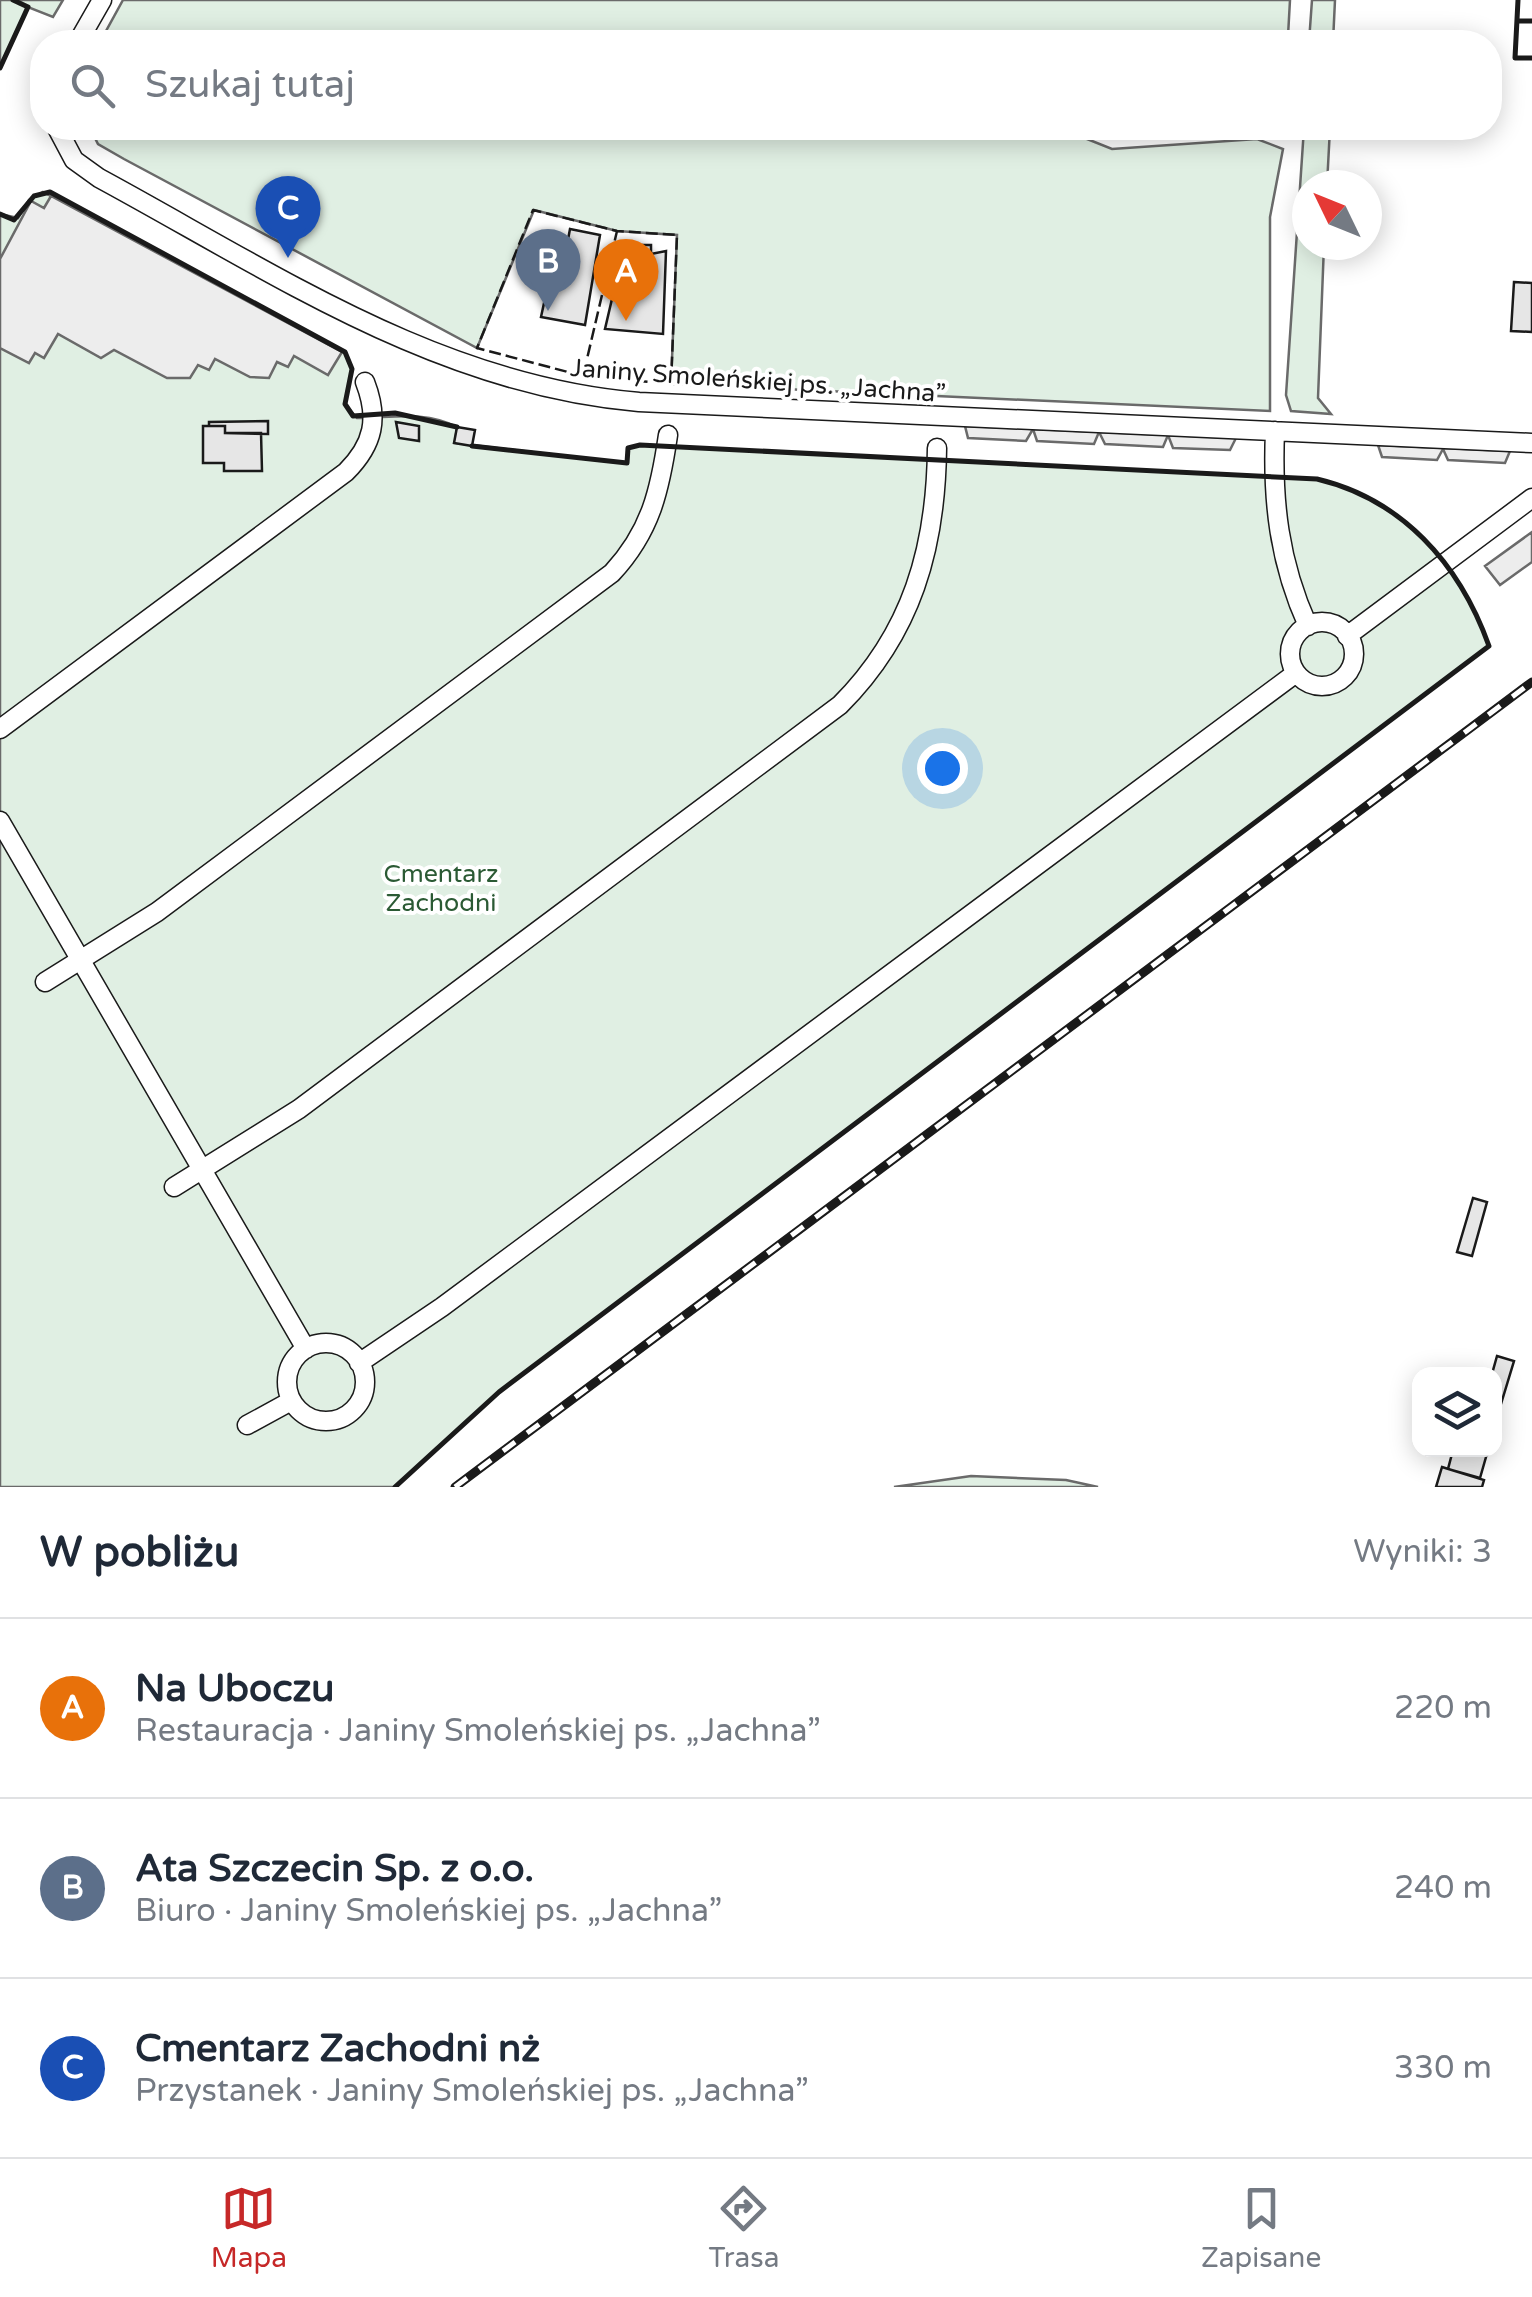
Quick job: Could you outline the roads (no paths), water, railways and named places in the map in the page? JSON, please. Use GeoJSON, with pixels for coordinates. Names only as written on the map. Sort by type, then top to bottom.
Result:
{"type":"FeatureCollection","features":[{"type":"Feature","properties":{"kind":"street"},"geometry":{"type":"LineString","coordinates":[[85,30],[102,0]]}},
{"type":"Feature","properties":{"kind":"street","name":"Janiny Smoleńskiej ps. „Jachna”"},"geometry":{"type":"LineString","coordinates":[[63,140],[74,160],[98,178],[393,336],[510,382],[639,402],[1532,443]]}},
{"type":"Feature","properties":{"kind":"street"},"geometry":{"type":"LineString","coordinates":[[0,729],[346,472],[374,428],[374,411],[365,382]]}},
{"type":"Feature","properties":{"kind":"street"},"geometry":{"type":"LineString","coordinates":[[1275,432],[1278,531],[1289,580],[1308,626]]}},
{"type":"Feature","properties":{"kind":"street"},"geometry":{"type":"LineString","coordinates":[[45,982],[157,912],[612,573],[635,545],[654,510],[668,436]]}},
{"type":"Feature","properties":{"kind":"street"},"geometry":{"type":"LineString","coordinates":[[174,1187],[299,1108],[840,705],[880,659],[915,595],[934,522],[937,448]]}},
{"type":"Feature","properties":{"kind":"street"},"geometry":{"type":"LineString","coordinates":[[1347,636],[1532,498]]}},
{"type":"Feature","properties":{"kind":"street"},"geometry":{"type":"LineString","coordinates":[[1334,625],[1347,636],[1353,658],[1342,679],[1318,686],[1296,673],[1291,647],[1308,626],[1334,625]]}},
{"type":"Feature","properties":{"kind":"street"},"geometry":{"type":"LineString","coordinates":[[360,1362],[442,1307],[1296,673]]}},
{"type":"Feature","properties":{"kind":"street"},"geometry":{"type":"LineString","coordinates":[[0,821],[306,1348]]}},
{"type":"Feature","properties":{"kind":"street"},"geometry":{"type":"LineString","coordinates":[[333,1344],[360,1362],[365,1380],[362,1397],[342,1418],[313,1419],[291,1401],[289,1369],[306,1348],[333,1344]]}},
{"type":"Feature","properties":{"kind":"street"},"geometry":{"type":"LineString","coordinates":[[247,1426],[291,1401]]}},
{"type":"Feature","properties":{"kind":"railway"},"geometry":{"type":"LineString","coordinates":[[455,1487],[1532,682]]}},
{"type":"Feature","properties":{"kind":"place","name":"Cmentarz Zachodni nż"},"geometry":{"type":"Point","coordinates":[288,258]}},
{"type":"Feature","properties":{"kind":"place","name":"Ata Szczecin Sp. z o.o."},"geometry":{"type":"Point","coordinates":[548,311]}},
{"type":"Feature","properties":{"kind":"place","name":"Na Uboczu"},"geometry":{"type":"Point","coordinates":[626,321]}},
{"type":"Feature","properties":{"kind":"park label","name":"Cmentarz Zachodni"},"geometry":{"type":"Point","coordinates":[441,888]}}]}
